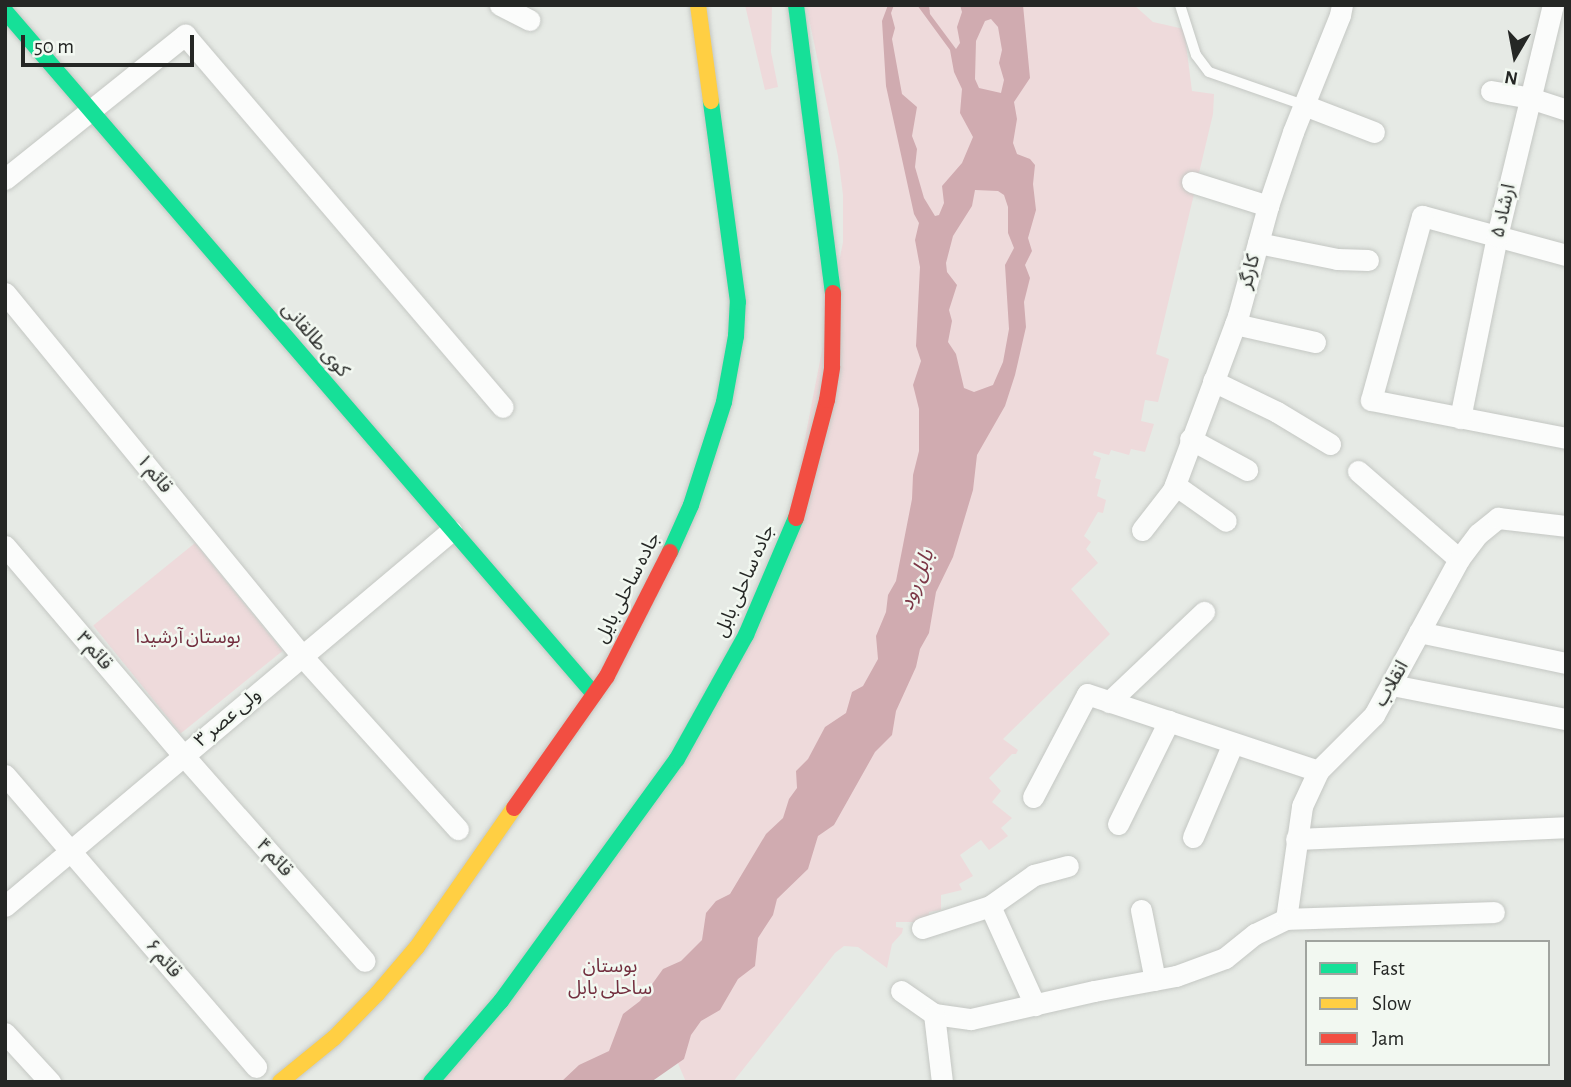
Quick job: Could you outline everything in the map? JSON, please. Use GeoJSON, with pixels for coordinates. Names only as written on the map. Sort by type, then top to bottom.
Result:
{"type":"FeatureCollection","features":[{"type":"Feature","properties":{"kind":"main road","name":"جاده ساحلی بایل"},"geometry":{"type":"LineString","coordinates":[[280,1082],[334,1038],[418,947],[594,694],[624,644],[691,505],[724,402],[736,336],[736,272],[698,5]]}},
{"type":"Feature","properties":{"kind":"main road","name":"جاده ساحلی بابل"},"geometry":{"type":"LineString","coordinates":[[431,1082],[501,1001],[677,759],[746,635],[783,552],[803,498],[827,400],[832,367],[833,279],[796,5]]}},
{"type":"Feature","properties":{"kind":"main road","name":"کوی طالقانی"},"geometry":{"type":"LineString","coordinates":[[5,11],[594,694]]}},
{"type":"Feature","properties":{"kind":"street"},"geometry":{"type":"LineString","coordinates":[[500,5],[529,20]]}},
{"type":"Feature","properties":{"kind":"street","name":"کارگر"},"geometry":{"type":"LineString","coordinates":[[1142,530],[1175,485],[1235,324],[1268,206],[1342,5]]}},
{"type":"Feature","properties":{"kind":"street","name":"ارشاد ۵"},"geometry":{"type":"LineString","coordinates":[[1460,418],[1497,236],[1553,5]]}},
{"type":"Feature","properties":{"kind":"street"},"geometry":{"type":"LineString","coordinates":[[5,179],[185,35],[503,407]]}},
{"type":"Feature","properties":{"kind":"street"},"geometry":{"type":"LineString","coordinates":[[1490,91],[1531,98],[1566,110]]}},
{"type":"Feature","properties":{"kind":"street"},"geometry":{"type":"LineString","coordinates":[[1304,106],[1374,132]]}},
{"type":"Feature","properties":{"kind":"street"},"geometry":{"type":"LineString","coordinates":[[1192,182],[1268,206]]}},
{"type":"Feature","properties":{"kind":"street"},"geometry":{"type":"LineString","coordinates":[[1566,255],[1422,216],[1371,400],[1566,438]]}},
{"type":"Feature","properties":{"kind":"street"},"geometry":{"type":"LineString","coordinates":[[1258,243],[1336,259],[1368,260]]}},
{"type":"Feature","properties":{"kind":"street","name":"قائم ۱"},"geometry":{"type":"LineString","coordinates":[[5,293],[302,656],[458,829]]}},
{"type":"Feature","properties":{"kind":"street"},"geometry":{"type":"LineString","coordinates":[[1235,324],[1315,342]]}},
{"type":"Feature","properties":{"kind":"street"},"geometry":{"type":"LineString","coordinates":[[1213,381],[1277,412],[1330,444]]}},
{"type":"Feature","properties":{"kind":"street"},"geometry":{"type":"LineString","coordinates":[[1190,439],[1247,470]]}},
{"type":"Feature","properties":{"kind":"street"},"geometry":{"type":"LineString","coordinates":[[1358,471],[1459,559]]}},
{"type":"Feature","properties":{"kind":"street"},"geometry":{"type":"LineString","coordinates":[[1175,485],[1226,521]]}},
{"type":"Feature","properties":{"kind":"street","name":"انقلاب"},"geometry":{"type":"LineString","coordinates":[[1286,919],[1302,806],[1318,771],[1374,715],[1459,559],[1478,534],[1498,518],[1566,526]]}},
{"type":"Feature","properties":{"kind":"street","name":"ولی عصر ۳"},"geometry":{"type":"LineString","coordinates":[[5,906],[451,531]]}},
{"type":"Feature","properties":{"kind":"street","name":"قائم ۳"},"geometry":{"type":"LineString","coordinates":[[5,546],[184,755]]}},
{"type":"Feature","properties":{"kind":"street"},"geometry":{"type":"LineString","coordinates":[[1110,702],[1204,612]]}},
{"type":"Feature","properties":{"kind":"street"},"geometry":{"type":"LineString","coordinates":[[1419,632],[1566,663]]}},
{"type":"Feature","properties":{"kind":"street"},"geometry":{"type":"LineString","coordinates":[[1392,685],[1566,719]]}},
{"type":"Feature","properties":{"kind":"street"},"geometry":{"type":"LineString","coordinates":[[1033,797],[1087,694],[1318,771]]}},
{"type":"Feature","properties":{"kind":"street"},"geometry":{"type":"LineString","coordinates":[[1118,824],[1169,721]]}},
{"type":"Feature","properties":{"kind":"street"},"geometry":{"type":"LineString","coordinates":[[1193,837],[1233,743]]}},
{"type":"Feature","properties":{"kind":"street","name":"قائم ۴"},"geometry":{"type":"LineString","coordinates":[[184,755],[365,961]]}},
{"type":"Feature","properties":{"kind":"street","name":"قائم ۶"},"geometry":{"type":"LineString","coordinates":[[5,775],[256,1067]]}},
{"type":"Feature","properties":{"kind":"street"},"geometry":{"type":"LineString","coordinates":[[1296,839],[1566,827]]}},
{"type":"Feature","properties":{"kind":"street"},"geometry":{"type":"LineString","coordinates":[[922,928],[990,906],[1034,875],[1068,866]]}},
{"type":"Feature","properties":{"kind":"street"},"geometry":{"type":"LineString","coordinates":[[990,906],[1035,1005]]}},
{"type":"Feature","properties":{"kind":"street"},"geometry":{"type":"LineString","coordinates":[[1141,910],[1155,979]]}},
{"type":"Feature","properties":{"kind":"street"},"geometry":{"type":"LineString","coordinates":[[901,991],[934,1013],[971,1019],[1176,976],[1225,958],[1255,934],[1286,919],[1494,912]]}},
{"type":"Feature","properties":{"kind":"street"},"geometry":{"type":"LineString","coordinates":[[934,1013],[942,1082]]}},
{"type":"Feature","properties":{"kind":"street"},"geometry":{"type":"LineString","coordinates":[[5,1033],[50,1082]]}},
{"type":"Feature","properties":{"kind":"lane"},"geometry":{"type":"LineString","coordinates":[[1180,5],[1196,55],[1209,72],[1304,106]]}},
{"type":"Feature","properties":{"kind":"green space"},"geometry":{"type":"Polygon","coordinates":[[[745,5],[772,5],[771,52],[778,87],[765,90],[745,5]]]}},
{"type":"Feature","properties":{"kind":"green space","name":"بوستان ساحلی بابل"},"geometry":{"type":"Polygon","coordinates":[[[806,5],[1134,5],[1153,22],[1184,29],[1192,91],[1214,94],[1213,114],[1156,354],[1169,359],[1158,402],[1145,400],[1141,421],[1154,424],[1145,452],[1131,449],[1129,455],[1111,450],[1109,455],[1094,451],[1093,455],[1101,458],[1095,478],[1101,480],[1097,496],[1106,500],[1103,513],[1098,512],[1084,536],[1091,542],[1086,549],[1098,563],[1071,589],[1110,634],[1003,739],[1018,750],[989,778],[1001,791],[992,802],[1012,818],[1001,828],[1008,836],[989,850],[981,840],[960,855],[973,876],[959,884],[962,890],[941,895],[941,910],[929,912],[929,917],[917,922],[896,922],[896,927],[903,928],[892,944],[887,968],[858,947],[844,946],[835,953],[733,1082],[686,1082],[664,1031],[611,1082],[431,1082],[677,759],[783,552],[843,242],[843,195],[838,156],[806,5]]]}},
{"type":"Feature","properties":{"kind":"green space","name":"بوستان آرشیدا"},"geometry":{"type":"Polygon","coordinates":[[[195,543],[282,651],[181,733],[93,625],[195,543]]]}},
{"type":"Feature","properties":{"kind":"water","name":"بابل رود"},"geometry":{"type":"Polygon","coordinates":[[[888,5],[894,5],[891,13],[895,28],[892,39],[902,94],[917,107],[912,136],[917,149],[915,167],[924,198],[935,216],[939,215],[944,203],[942,186],[962,163],[973,137],[960,113],[962,89],[954,72],[950,50],[917,5],[929,5],[930,14],[956,49],[960,43],[957,27],[962,12],[960,5],[1023,5],[1030,78],[1014,102],[1017,119],[1013,143],[1017,154],[1030,159],[1035,165],[1033,184],[1036,210],[1028,238],[1032,251],[1025,265],[1030,278],[1024,302],[1026,327],[1015,375],[1005,406],[977,455],[973,490],[953,557],[936,592],[929,633],[896,711],[892,735],[875,752],[834,825],[818,836],[808,869],[777,899],[773,915],[758,938],[755,966],[738,979],[720,1010],[701,1021],[691,1035],[684,1059],[651,1082],[561,1082],[579,1065],[609,1051],[623,1014],[640,1001],[663,969],[681,961],[702,940],[706,913],[716,901],[730,894],[766,834],[783,818],[789,799],[797,788],[796,771],[808,759],[825,727],[846,713],[852,692],[863,686],[878,659],[876,636],[886,612],[888,595],[896,581],[919,451],[919,409],[913,385],[921,361],[916,346],[920,267],[915,240],[919,223],[914,214],[886,86],[882,21],[888,5]],[[991,19],[985,21],[976,41],[975,79],[979,88],[1001,93],[1004,80],[999,63],[1002,50],[998,27],[991,19]],[[975,190],[972,206],[953,236],[946,263],[947,272],[957,285],[949,310],[952,321],[948,342],[956,354],[964,388],[974,392],[993,385],[1003,362],[1009,329],[1005,265],[1014,248],[1008,233],[1008,207],[1004,195],[998,191],[975,190]]]}},
{"type":"Feature","properties":{"kind":"traffic: fast"},"geometry":{"type":"LineString","coordinates":[[796,5],[833,293]]}},
{"type":"Feature","properties":{"kind":"traffic: fast"},"geometry":{"type":"LineString","coordinates":[[5,11],[594,694]]}},
{"type":"Feature","properties":{"kind":"traffic: fast"},"geometry":{"type":"LineString","coordinates":[[670,552],[691,505],[724,402],[736,336],[738,302],[711,101]]}},
{"type":"Feature","properties":{"kind":"traffic: fast"},"geometry":{"type":"LineString","coordinates":[[431,1082],[501,1001],[677,759],[746,635],[796,518]]}},
{"type":"Feature","properties":{"kind":"traffic: slow"},"geometry":{"type":"LineString","coordinates":[[698,5],[711,101]]}},
{"type":"Feature","properties":{"kind":"traffic: slow"},"geometry":{"type":"LineString","coordinates":[[280,1082],[334,1038],[377,994],[417,947],[514,808]]}},
{"type":"Feature","properties":{"kind":"traffic: jam"},"geometry":{"type":"LineString","coordinates":[[796,518],[827,400],[832,367],[833,293]]}},
{"type":"Feature","properties":{"kind":"traffic: jam"},"geometry":{"type":"LineString","coordinates":[[514,808],[607,676],[670,552]]}}]}
